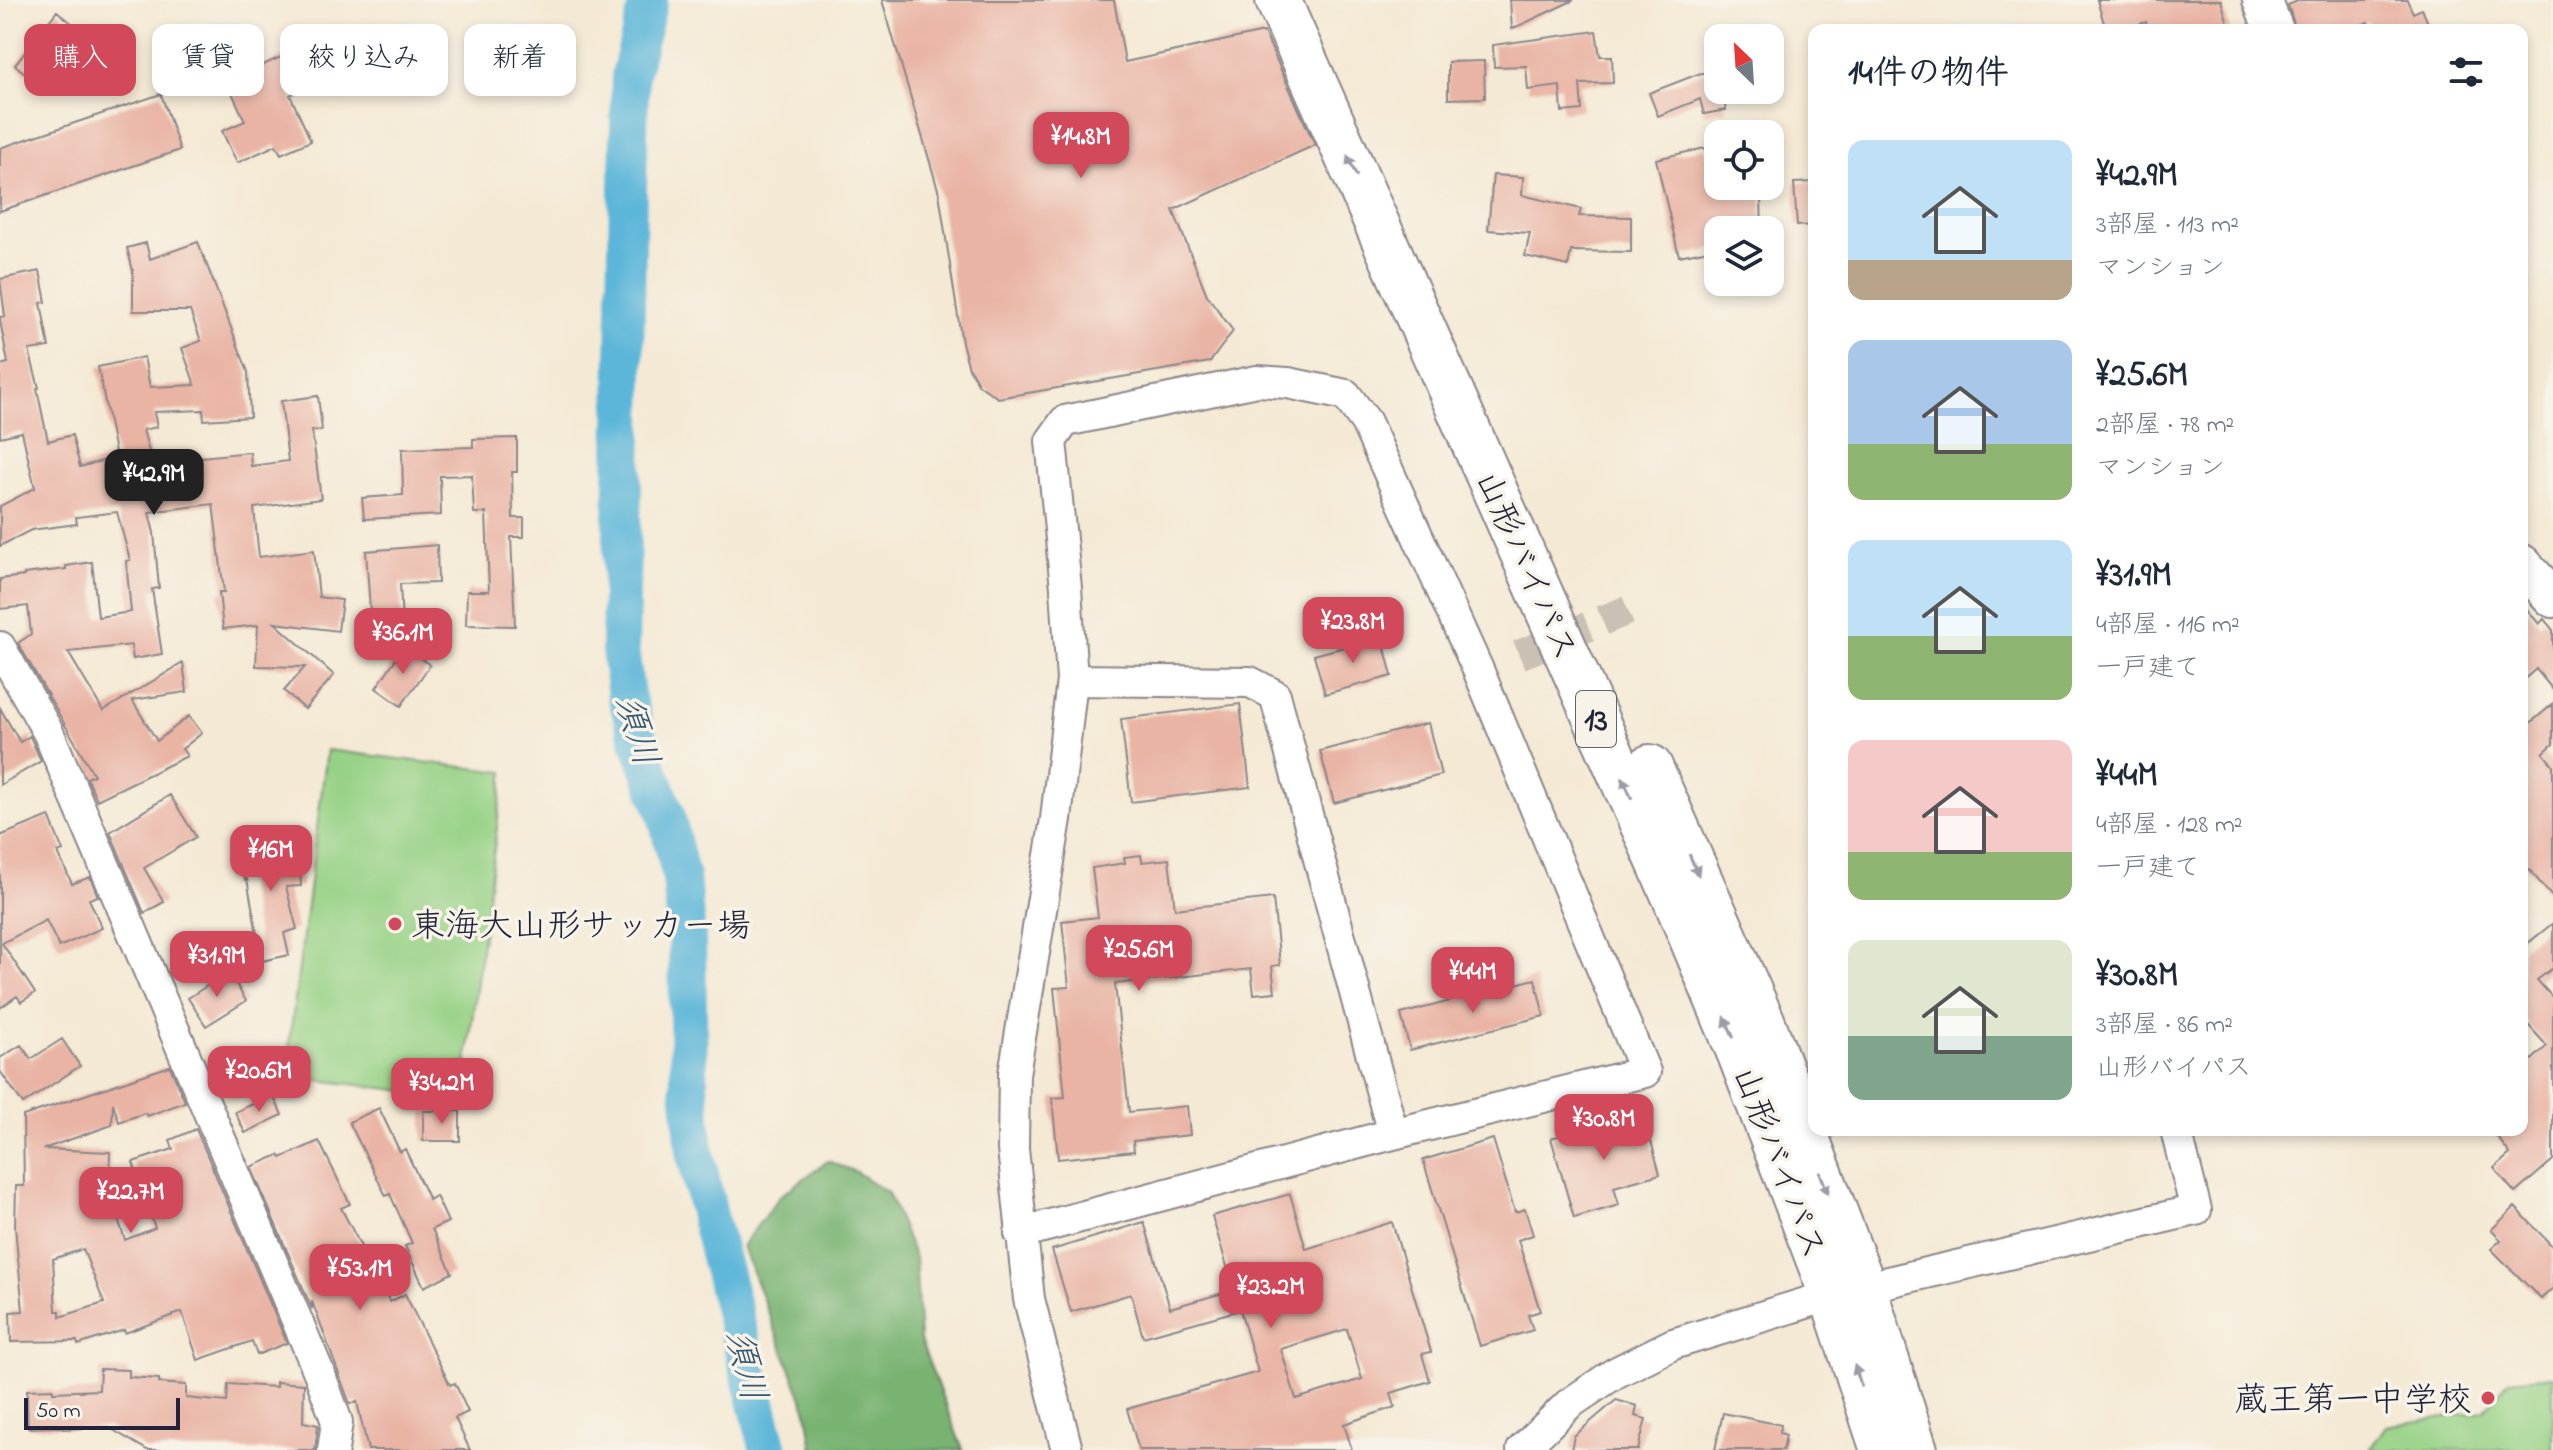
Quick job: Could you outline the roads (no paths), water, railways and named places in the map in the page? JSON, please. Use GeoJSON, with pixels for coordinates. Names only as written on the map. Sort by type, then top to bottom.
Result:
{"type":"FeatureCollection","features":[{"type":"Feature","properties":{"kind":"highway","name":"山形バイパス"},"geometry":{"type":"LineString","coordinates":[[1278,0],[1675,898],[1739,1052],[1848,1291],[1915,1450]]}},
{"type":"Feature","properties":{"kind":"highway","name":"山形バイパス"},"geometry":{"type":"LineString","coordinates":[[1311,0],[1763,1023],[1848,1291],[1883,1450]]}},
{"type":"Feature","properties":{"kind":"main road"},"geometry":{"type":"LineString","coordinates":[[2262,0],[2272,24]]}},
{"type":"Feature","properties":{"kind":"main road"},"geometry":{"type":"LineString","coordinates":[[2528,571],[2553,598]]}},
{"type":"Feature","properties":{"kind":"street"},"geometry":{"type":"LineString","coordinates":[[1020,1233],[1393,1134],[1645,1072],[1479,672],[1366,422],[1346,395],[1288,383],[1257,381],[1065,421],[1051,441],[1072,680],[1056,819],[1014,1074],[1013,1149],[1020,1233],[1029,1299],[1067,1450]]}},
{"type":"Feature","properties":{"kind":"street"},"geometry":{"type":"LineString","coordinates":[[0,647],[48,732],[302,1332],[337,1422],[333,1450]]}},
{"type":"Feature","properties":{"kind":"street"},"geometry":{"type":"LineString","coordinates":[[1072,680],[1250,682],[1275,695],[1393,1134]]}},
{"type":"Feature","properties":{"kind":"street"},"geometry":{"type":"LineString","coordinates":[[1522,1450],[1569,1404],[1615,1373],[1673,1344],[1848,1291],[2196,1210],[2178,1136]]}},
{"type":"Feature","properties":{"kind":"waterway","name":"須川"},"geometry":{"type":"LineString","coordinates":[[649,0],[630,75],[620,650],[626,695],[666,814],[681,878],[687,937],[689,1085],[695,1151],[769,1450]]}},
{"type":"Feature","properties":{"kind":"tunnel"},"geometry":{"type":"LineString","coordinates":[[1519,655],[1628,610]]}},
{"type":"Feature","properties":{"kind":"place","name":"東海大山形サッカー場"},"geometry":{"type":"Point","coordinates":[395,924]}},
{"type":"Feature","properties":{"kind":"place","name":"蔵王第一中学校"},"geometry":{"type":"Point","coordinates":[2488,1398]}}]}
